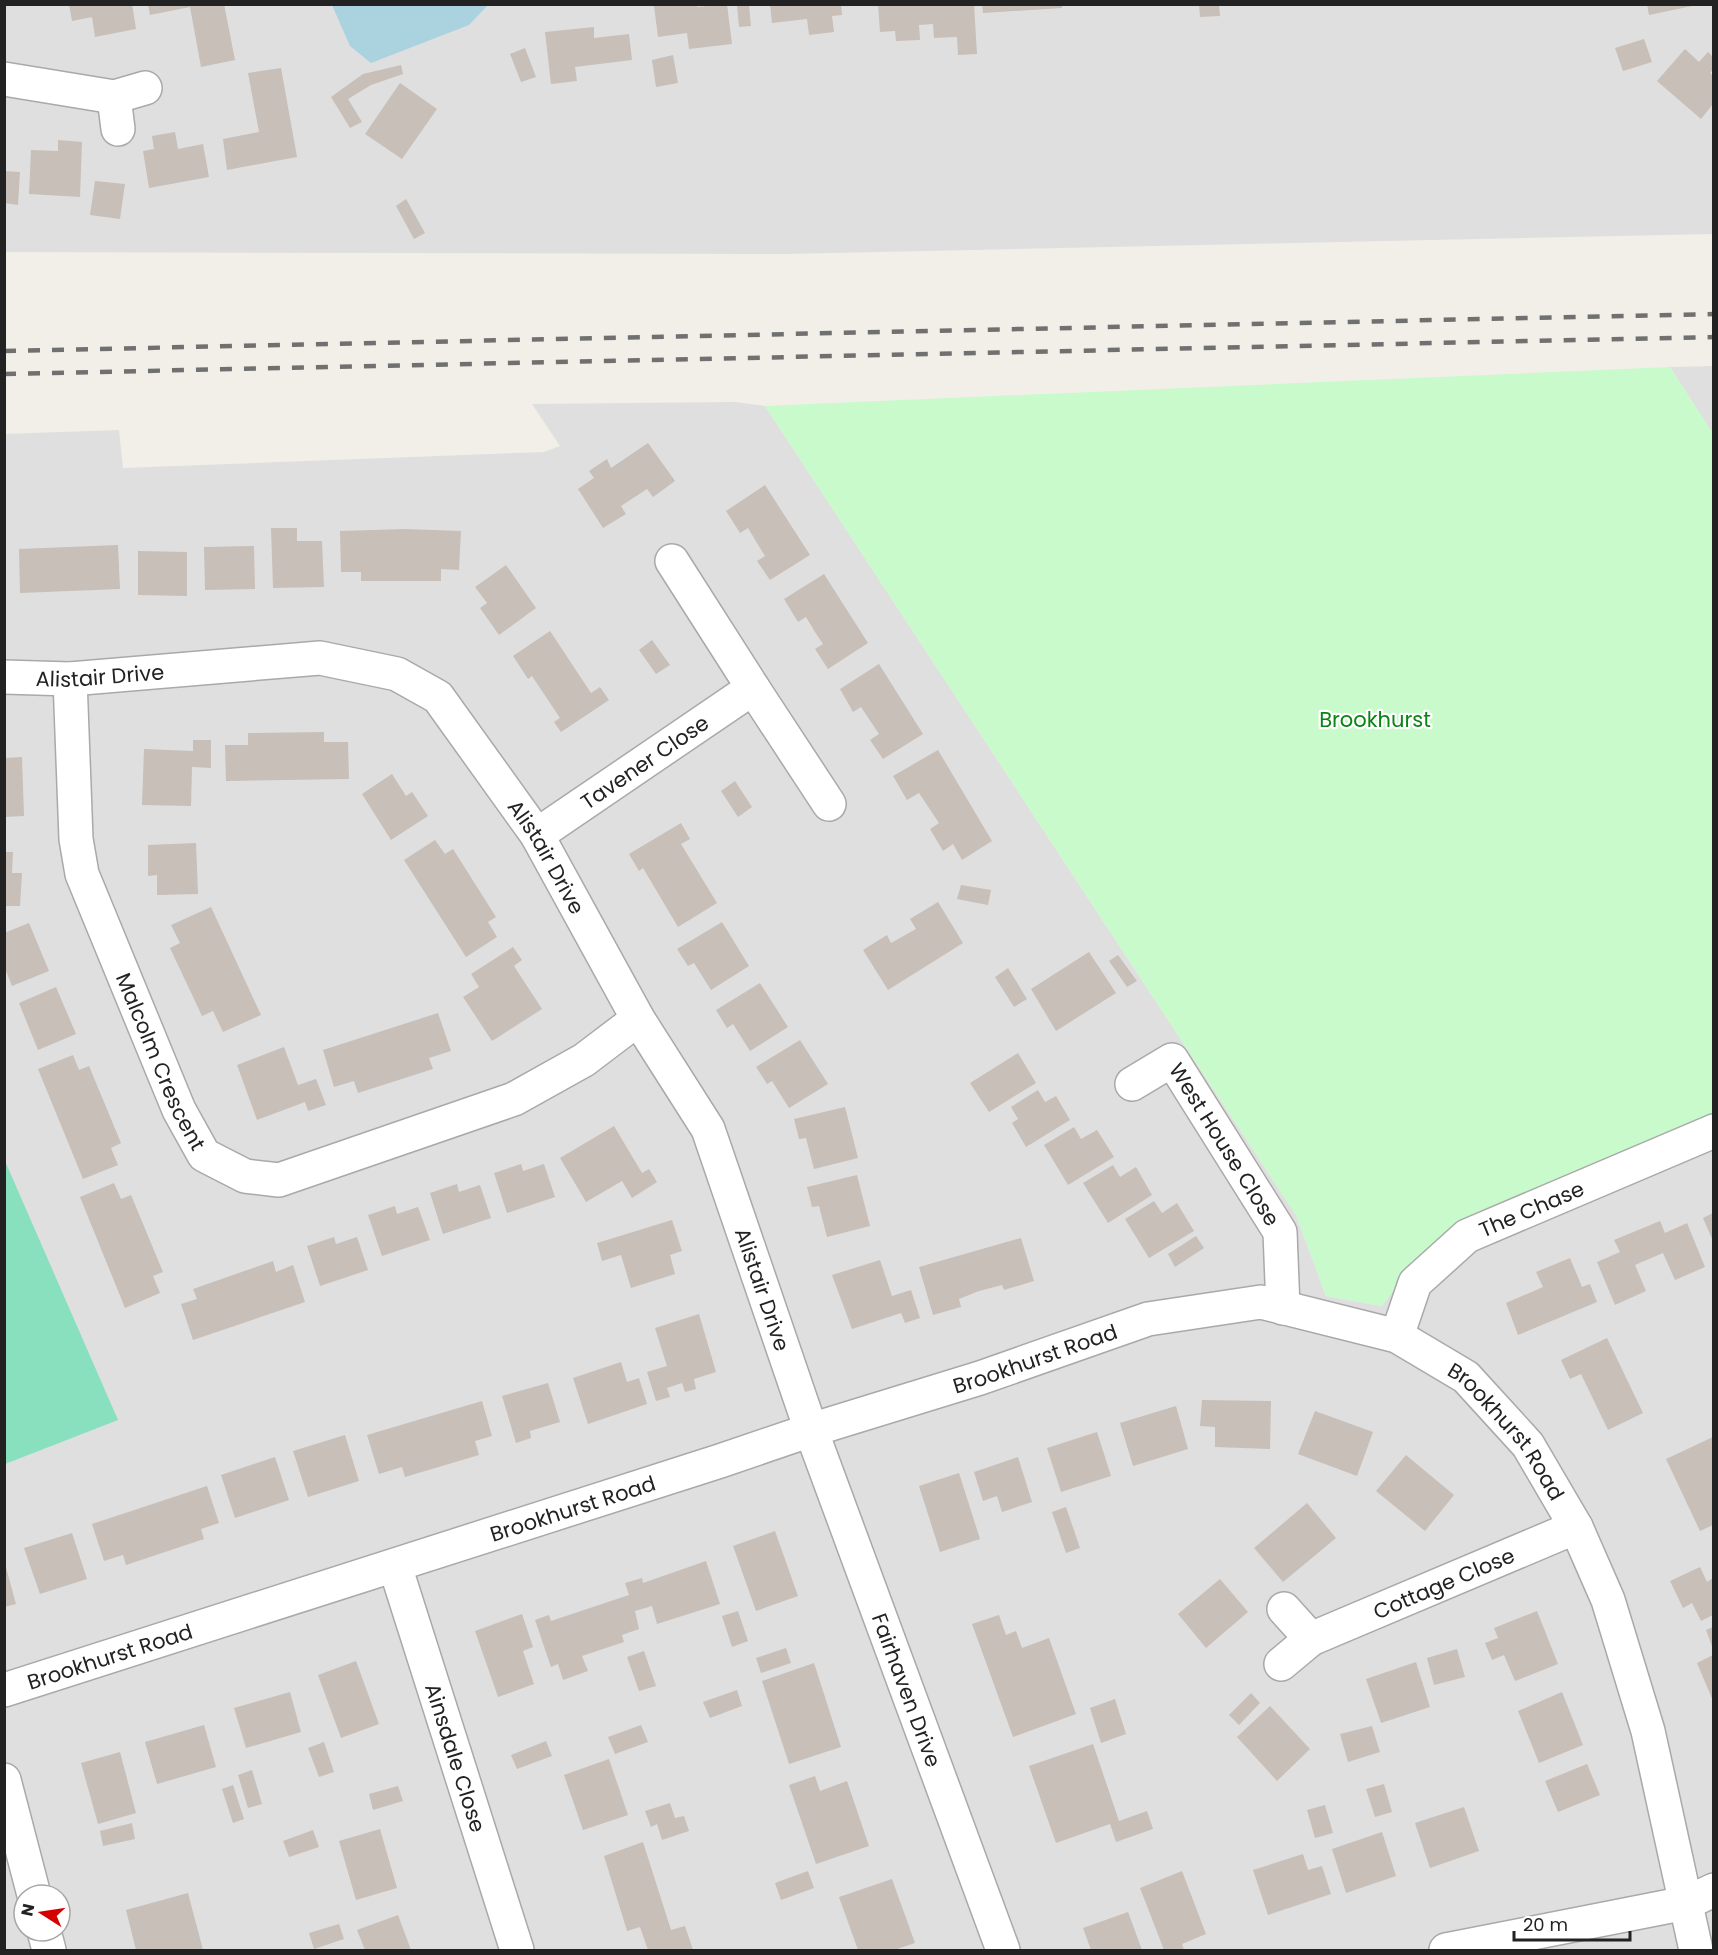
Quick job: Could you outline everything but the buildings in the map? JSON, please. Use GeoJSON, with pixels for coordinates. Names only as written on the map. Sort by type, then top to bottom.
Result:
{"type":"FeatureCollection","features":[{"type":"Feature","properties":{"kind":"street"},"geometry":{"type":"LineString","coordinates":[[4,79],[114,97],[146,88]]}},
{"type":"Feature","properties":{"kind":"street"},"geometry":{"type":"LineString","coordinates":[[114,97],[118,129]]}},
{"type":"Feature","properties":{"kind":"street"},"geometry":{"type":"LineString","coordinates":[[672,561],[829,804]]}},
{"type":"Feature","properties":{"kind":"street","name":"Alistair Drive"},"geometry":{"type":"LineString","coordinates":[[4,677],[70,679],[320,658],[397,674],[438,697],[537,835],[638,1019],[708,1129],[811,1430]]}},
{"type":"Feature","properties":{"kind":"street","name":"Malcolm Crescent"},"geometry":{"type":"LineString","coordinates":[[70,679],[76,839],[82,874],[179,1110],[204,1155],[245,1176],[279,1180],[514,1099],[584,1060],[638,1019]]}},
{"type":"Feature","properties":{"kind":"street","name":"Tavener Close"},"geometry":{"type":"LineString","coordinates":[[537,835],[753,688]]}},
{"type":"Feature","properties":{"kind":"street","name":"West House Close"},"geometry":{"type":"LineString","coordinates":[[1132,1084],[1172,1060],[1280,1232],[1283,1308]]}},
{"type":"Feature","properties":{"kind":"street","name":"The Chase"},"geometry":{"type":"LineString","coordinates":[[1397,1336],[1415,1283],[1467,1236],[1713,1131]]}},
{"type":"Feature","properties":{"kind":"street","name":"Brookhurst Road"},"geometry":{"type":"LineString","coordinates":[[4,1690],[395,1566],[811,1430],[981,1378],[1148,1319],[1261,1302],[1397,1336],[1466,1377],[1528,1445],[1576,1527],[1608,1600],[1700,1897],[1696,1950]]}},
{"type":"Feature","properties":{"kind":"street","name":"Fairhaven Drive"},"geometry":{"type":"LineString","coordinates":[[811,1430],[1003,1950]]}},
{"type":"Feature","properties":{"kind":"street","name":"Cottage Close"},"geometry":{"type":"LineString","coordinates":[[1281,1664],[1311,1639],[1576,1527]]}},
{"type":"Feature","properties":{"kind":"street","name":"Ainsdale Close"},"geometry":{"type":"LineString","coordinates":[[395,1566],[517,1950]]}},
{"type":"Feature","properties":{"kind":"street"},"geometry":{"type":"LineString","coordinates":[[1284,1609],[1311,1639]]}},
{"type":"Feature","properties":{"kind":"street"},"geometry":{"type":"LineString","coordinates":[[4,1780],[31,1883]]}},
{"type":"Feature","properties":{"kind":"street"},"geometry":{"type":"LineString","coordinates":[[1446,1950],[1700,1897]]}},
{"type":"Feature","properties":{"kind":"shaded area"},"geometry":{"type":"Polygon","coordinates":[[[5,5],[1713,5],[1713,234],[785,254],[5,252],[5,5]]]}},
{"type":"Feature","properties":{"kind":"shaded area"},"geometry":{"type":"Polygon","coordinates":[[[1714,366],[1713,434],[1670,367],[1714,366]]]}},
{"type":"Feature","properties":{"kind":"shaded area"},"geometry":{"type":"Polygon","coordinates":[[[735,402],[765,406],[1296,1215],[1326,1296],[1382,1306],[1417,1258],[1462,1229],[1563,1180],[1713,1114],[1713,1950],[5,1950],[4,434],[119,430],[123,468],[544,452],[560,446],[532,404],[735,402]]]}},
{"type":"Feature","properties":{"kind":"green space","name":"Brookhurst"},"geometry":{"type":"Polygon","coordinates":[[[1670,367],[1713,434],[1713,1114],[1563,1180],[1462,1229],[1417,1258],[1382,1306],[1326,1296],[1296,1215],[765,406],[1670,367]]]}},
{"type":"Feature","properties":{"kind":"green space"},"geometry":{"type":"Polygon","coordinates":[[[5,1161],[118,1420],[4,1464],[5,1161]]]}},
{"type":"Feature","properties":{"kind":"water"},"geometry":{"type":"Polygon","coordinates":[[[332,5],[488,5],[469,25],[371,63],[350,46],[332,5]]]}},
{"type":"Feature","properties":{"kind":"railway"},"geometry":{"type":"LineString","coordinates":[[4,351],[1714,314]]}},
{"type":"Feature","properties":{"kind":"railway"},"geometry":{"type":"LineString","coordinates":[[4,374],[1714,337]]}}]}
